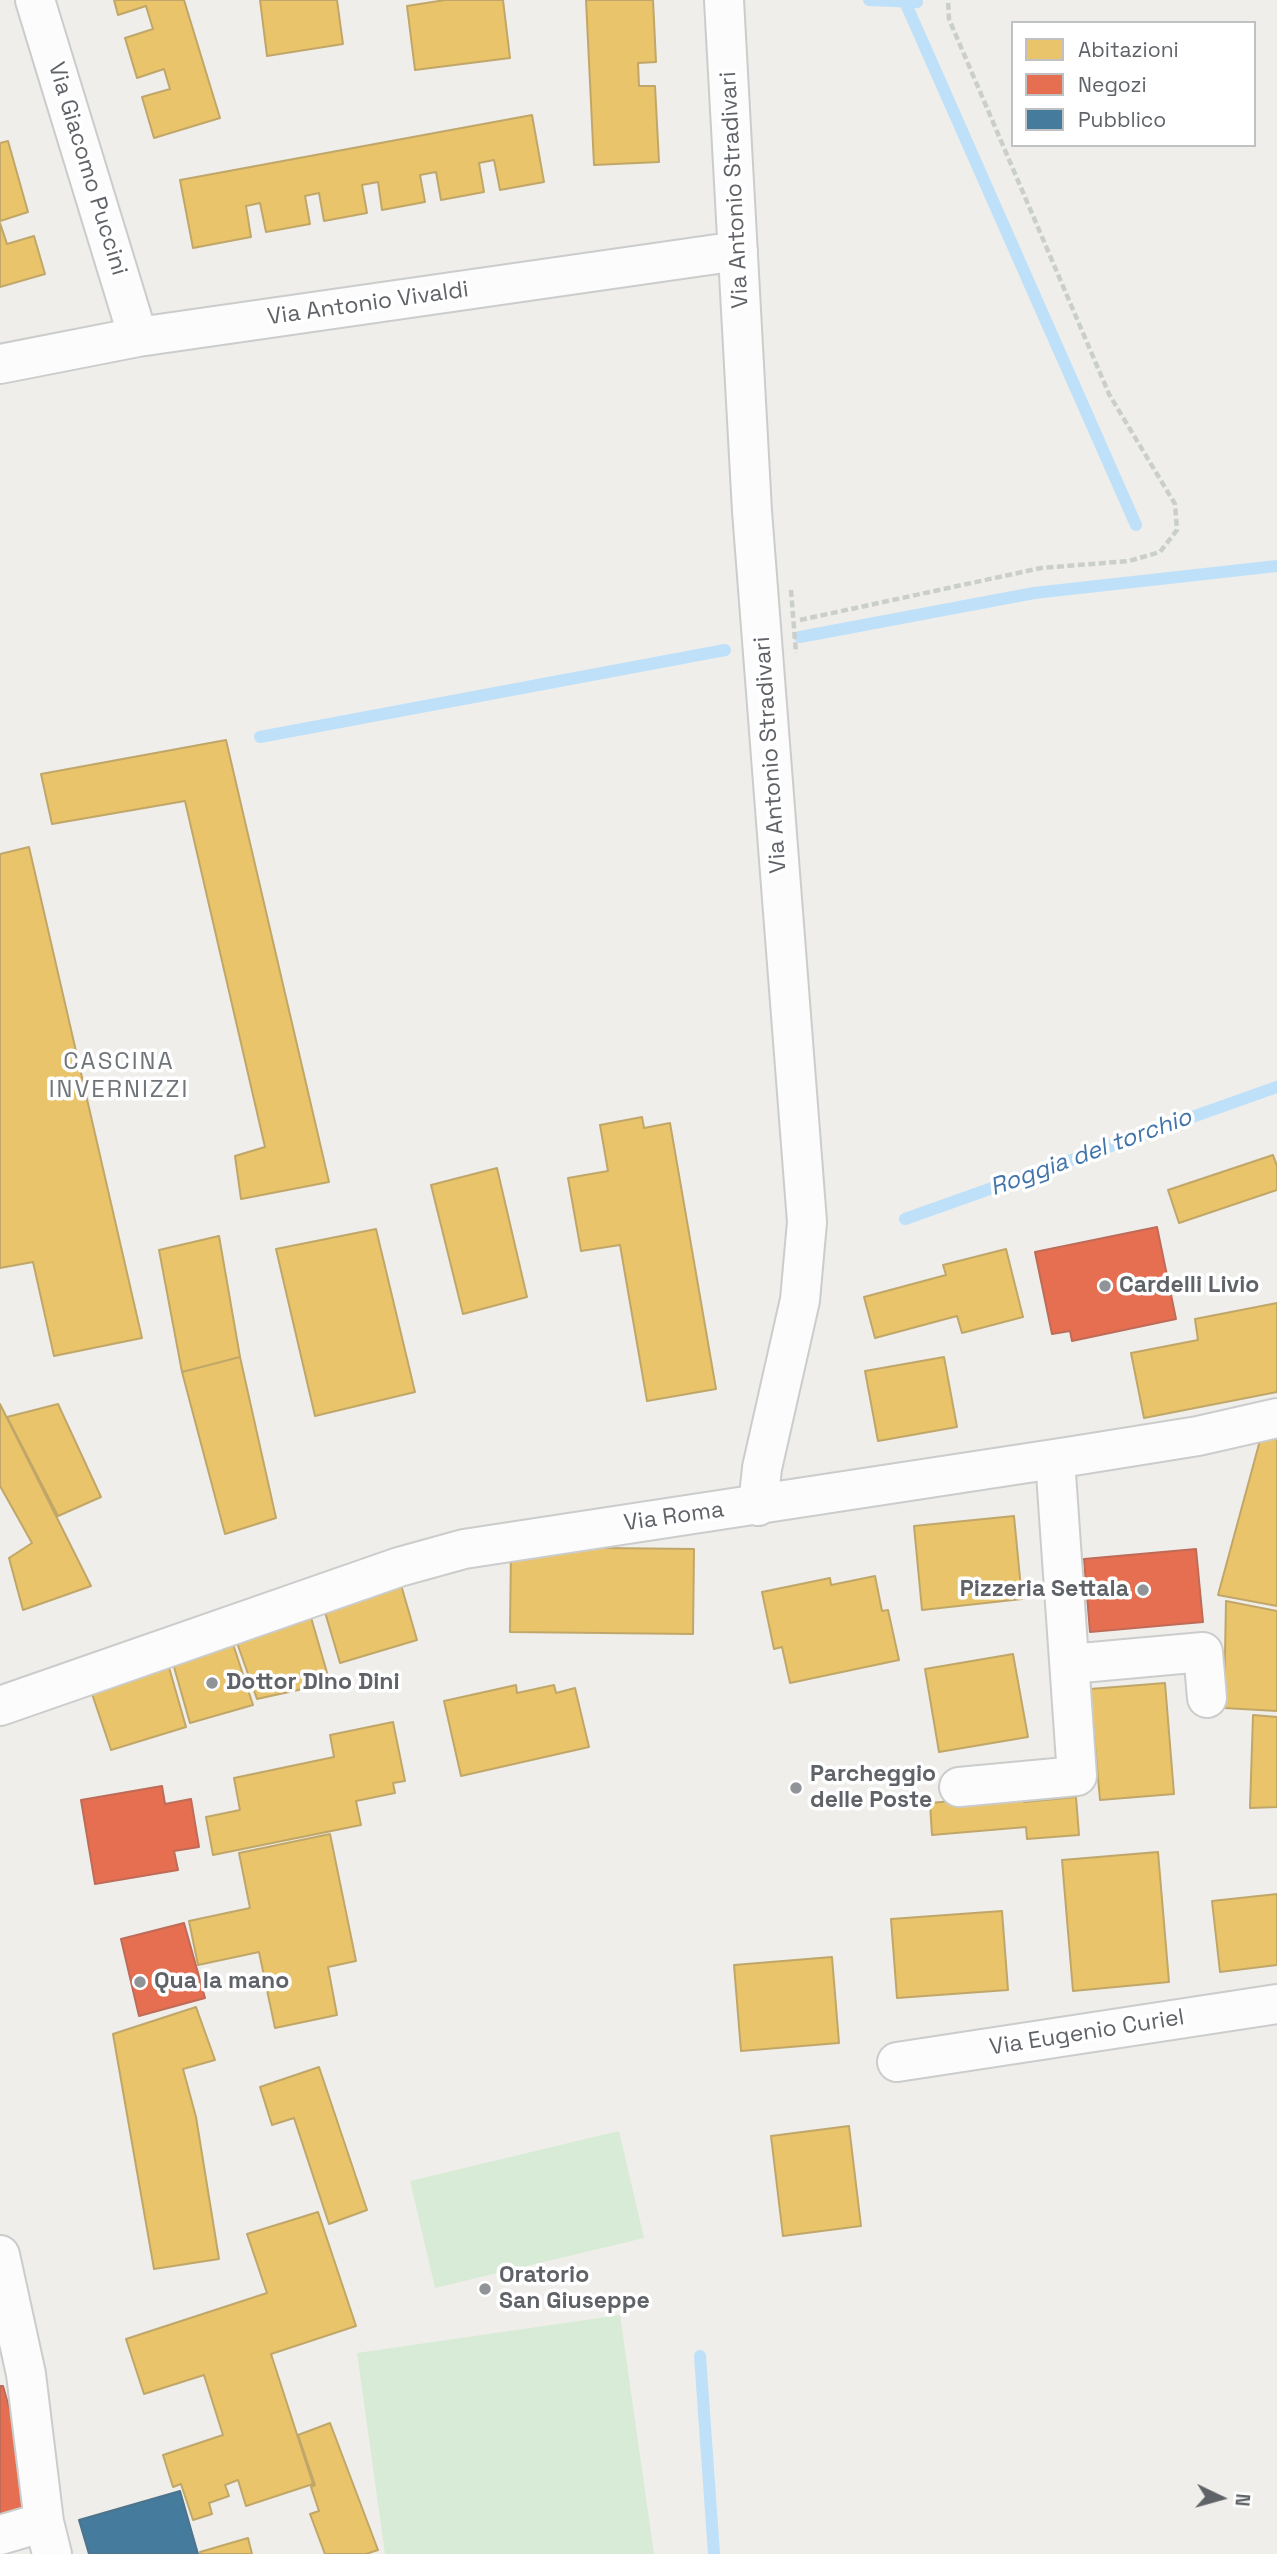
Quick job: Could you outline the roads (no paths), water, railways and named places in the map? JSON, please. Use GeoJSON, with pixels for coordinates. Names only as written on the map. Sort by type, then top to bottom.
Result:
{"type":"FeatureCollection","features":[{"type":"Feature","properties":{"kind":"street","name":"Via Giacomo Puccini"},"geometry":{"type":"LineString","coordinates":[[35,0],[138,337]]}},
{"type":"Feature","properties":{"kind":"street","name":"Via Antonio Stradivari"},"geometry":{"type":"LineString","coordinates":[[724,0],[762,628],[807,1222],[800,1300],[762,1468],[758,1506]]}},
{"type":"Feature","properties":{"kind":"street","name":"Via Antonio Vivaldi"},"geometry":{"type":"LineString","coordinates":[[0,364],[138,337],[738,251]]}},
{"type":"Feature","properties":{"kind":"street","name":"Via Roma"},"geometry":{"type":"LineString","coordinates":[[0,1706],[86,1674],[437,1556],[540,1535],[758,1506],[1198,1436],[1277,1418]]}},
{"type":"Feature","properties":{"kind":"street"},"geometry":{"type":"LineString","coordinates":[[959,1787],[1077,1776],[1055,1459]]}},
{"type":"Feature","properties":{"kind":"street"},"geometry":{"type":"LineString","coordinates":[[1070,1664],[1203,1652],[1207,1698]]}},
{"type":"Feature","properties":{"kind":"street","name":"Via Eugenio Curiel"},"geometry":{"type":"LineString","coordinates":[[897,2062],[1277,2004]]}},
{"type":"Feature","properties":{"kind":"street"},"geometry":{"type":"LineString","coordinates":[[0,2255],[26,2374],[48,2538],[0,2535]]}},
{"type":"Feature","properties":{"kind":"waterway"},"geometry":{"type":"LineString","coordinates":[[869,0],[917,2]]}},
{"type":"Feature","properties":{"kind":"waterway"},"geometry":{"type":"LineString","coordinates":[[906,4],[1136,525]]}},
{"type":"Feature","properties":{"kind":"waterway"},"geometry":{"type":"LineString","coordinates":[[800,637],[1034,593],[1277,566]]}},
{"type":"Feature","properties":{"kind":"waterway"},"geometry":{"type":"LineString","coordinates":[[260,737],[725,650]]}},
{"type":"Feature","properties":{"kind":"waterway","name":"Roggia del torchio"},"geometry":{"type":"LineString","coordinates":[[905,1219],[1277,1087]]}},
{"type":"Feature","properties":{"kind":"waterway","name":"Roggia del torchio"},"geometry":{"type":"LineString","coordinates":[[700,2356],[714,2554]]}},
{"type":"Feature","properties":{"kind":"place","name":"Cardelli Livio"},"geometry":{"type":"Point","coordinates":[1105,1286]}},
{"type":"Feature","properties":{"kind":"place","name":"Pizzeria Settala"},"geometry":{"type":"Point","coordinates":[1143,1590]}},
{"type":"Feature","properties":{"kind":"place","name":"Dottor DIno Dini"},"geometry":{"type":"Point","coordinates":[212,1683]}},
{"type":"Feature","properties":{"kind":"place","name":"Parcheggio delle Poste"},"geometry":{"type":"Point","coordinates":[796,1788]}},
{"type":"Feature","properties":{"kind":"place","name":"Qua la mano"},"geometry":{"type":"Point","coordinates":[140,1982]}},
{"type":"Feature","properties":{"kind":"place","name":"Oratorio San Giuseppe"},"geometry":{"type":"Point","coordinates":[485,2289]}},
{"type":"Feature","properties":{"kind":"district","name":"CASCINA INVERNIZZI"},"geometry":{"type":"Point","coordinates":[119,1076]}}]}
